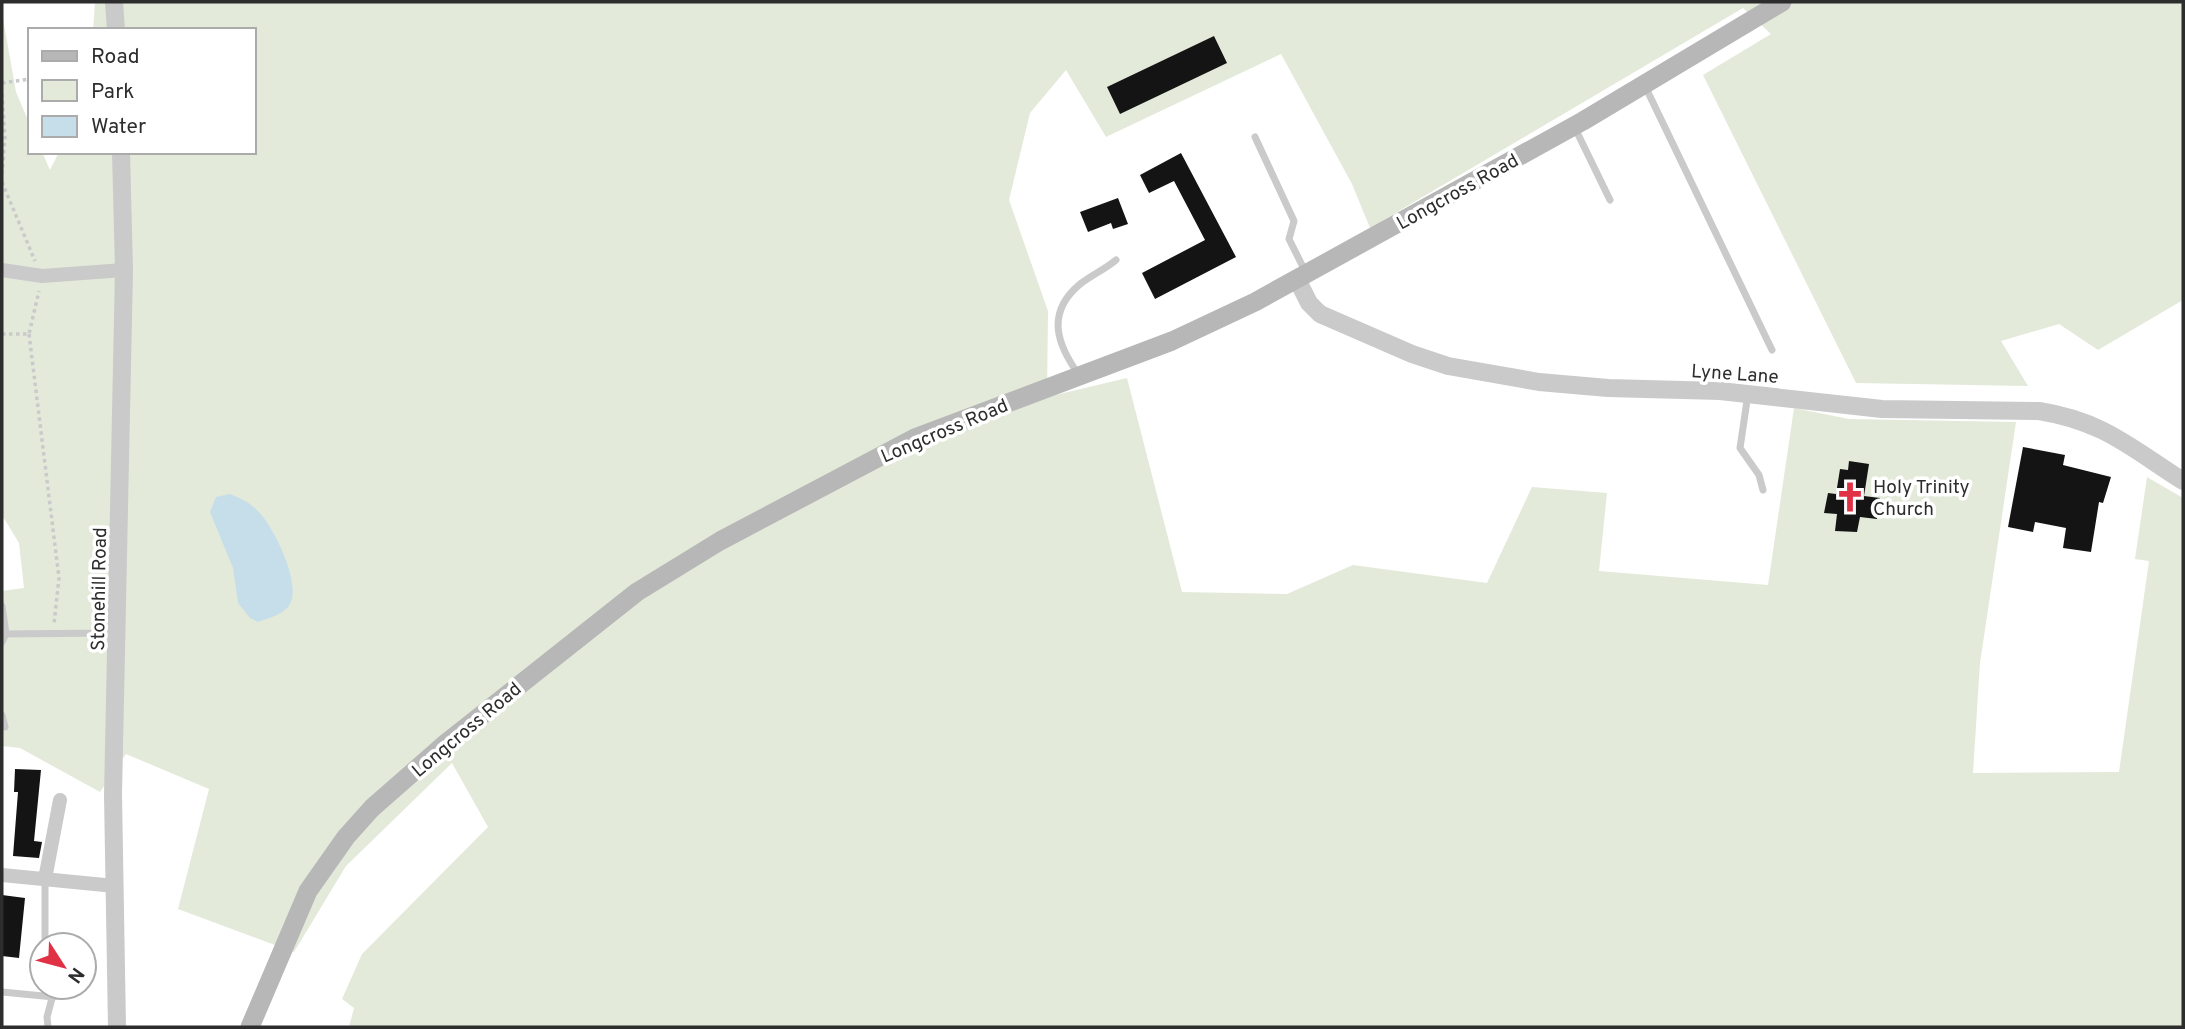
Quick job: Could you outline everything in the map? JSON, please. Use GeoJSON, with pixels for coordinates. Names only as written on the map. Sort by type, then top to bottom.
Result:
{"type":"FeatureCollection","features":[{"type":"Feature","properties":{"kind":"main road","name":"Longcross Road"},"geometry":{"type":"LineString","coordinates":[[250,1027],[308,891],[346,836],[372,808],[445,744],[649,585],[720,541],[915,438],[1172,341],[1302,276],[1574,126],[1782,2]]}},
{"type":"Feature","properties":{"kind":"street"},"geometry":{"type":"LineString","coordinates":[[114,2],[116,28]]}},
{"type":"Feature","properties":{"kind":"street","name":"Stonehill Road"},"geometry":{"type":"LineString","coordinates":[[117,1027],[113,795],[124,270],[121,154]]}},
{"type":"Feature","properties":{"kind":"street"},"geometry":{"type":"LineString","coordinates":[[2,270],[42,276],[124,270]]}},
{"type":"Feature","properties":{"kind":"street","name":"Lyne Lane"},"geometry":{"type":"LineString","coordinates":[[1302,276],[1309,303],[1320,314],[1412,354],[1448,366],[1539,382],[1748,394],[1882,409],[2039,411],[2061,414],[2105,429],[2183,481]]}},
{"type":"Feature","properties":{"kind":"street"},"geometry":{"type":"LineString","coordinates":[[45,879],[60,800]]}},
{"type":"Feature","properties":{"kind":"street"},"geometry":{"type":"LineString","coordinates":[[2,875],[115,886]]}},
{"type":"Feature","properties":{"kind":"lane"},"geometry":{"type":"LineString","coordinates":[[1645,85],[1772,350]]}},
{"type":"Feature","properties":{"kind":"lane"},"geometry":{"type":"LineString","coordinates":[[1574,126],[1610,200]]}},
{"type":"Feature","properties":{"kind":"lane"},"geometry":{"type":"LineString","coordinates":[[1255,137],[1294,221],[1289,239],[1302,276]]}},
{"type":"Feature","properties":{"kind":"lane"},"geometry":{"type":"LineString","coordinates":[[1079,375],[1059,345],[1057,333],[1060,319],[1076,287],[1116,260]]}},
{"type":"Feature","properties":{"kind":"lane"},"geometry":{"type":"LineString","coordinates":[[1748,394],[1740,448],[1759,475],[1763,490]]}},
{"type":"Feature","properties":{"kind":"lane"},"geometry":{"type":"LineString","coordinates":[[2,606],[2,642]]}},
{"type":"Feature","properties":{"kind":"lane"},"geometry":{"type":"LineString","coordinates":[[4,634],[118,634]]}},
{"type":"Feature","properties":{"kind":"lane"},"geometry":{"type":"LineString","coordinates":[[2,715],[5,727]]}},
{"type":"Feature","properties":{"kind":"lane"},"geometry":{"type":"LineString","coordinates":[[45,879],[45,931]]}},
{"type":"Feature","properties":{"kind":"lane"},"geometry":{"type":"LineString","coordinates":[[2,992],[28,994]]}},
{"type":"Feature","properties":{"kind":"lane"},"geometry":{"type":"LineString","coordinates":[[48,1027],[47,1017],[53,1001]]}},
{"type":"Feature","properties":{"kind":"path"},"geometry":{"type":"LineString","coordinates":[[2,83],[28,79]]}},
{"type":"Feature","properties":{"kind":"path"},"geometry":{"type":"LineString","coordinates":[[2,94],[5,138],[2,174]]}},
{"type":"Feature","properties":{"kind":"path"},"geometry":{"type":"LineString","coordinates":[[2,182],[42,276],[29,334],[59,578],[53,632]]}},
{"type":"Feature","properties":{"kind":"path"},"geometry":{"type":"LineString","coordinates":[[2,334],[29,334]]}},
{"type":"Feature","properties":{"kind":"green space"},"geometry":{"type":"Polygon","coordinates":[[[95,2],[2183,2],[2183,300],[2098,350],[2059,324],[2001,341],[2028,386],[1856,383],[1703,75],[1771,34],[1743,8],[1370,228],[1352,184],[1281,54],[1106,137],[1066,70],[1030,113],[1009,200],[1048,311],[1047,397],[1127,378],[1182,592],[1287,594],[1353,565],[1487,583],[1532,487],[1607,493],[1599,571],[1768,585],[1794,408],[1849,419],[2016,422],[1980,663],[1973,773],[2119,772],[2149,561],[2135,559],[2147,477],[2183,498],[2183,1027],[349,1027],[354,1008],[342,999],[362,954],[488,827],[452,763],[346,866],[294,952],[178,909],[209,789],[126,754],[100,792],[20,748],[2,746],[2,591],[24,588],[19,543],[2,515],[2,13],[16,92],[28,120],[28,154],[43,154],[50,170],[58,154],[256,154],[256,28],[93,28],[95,2]]]}},
{"type":"Feature","properties":{"kind":"water"},"geometry":{"type":"Polygon","coordinates":[[[230,494],[251,505],[264,518],[279,543],[290,573],[292,599],[287,608],[258,622],[250,618],[238,603],[233,568],[210,512],[216,497],[230,494]]]}},
{"type":"Feature","properties":{"kind":"building"},"geometry":{"type":"Polygon","coordinates":[[[1214,36],[1227,63],[1120,114],[1107,87],[1214,36]]]}},
{"type":"Feature","properties":{"kind":"building"},"geometry":{"type":"Polygon","coordinates":[[[1181,153],[1236,257],[1155,299],[1142,273],[1205,240],[1174,181],[1149,193],[1140,175],[1181,153]]]}},
{"type":"Feature","properties":{"kind":"building"},"geometry":{"type":"Polygon","coordinates":[[[1118,198],[1128,224],[1113,229],[1111,223],[1088,232],[1080,212],[1118,198]]]}},
{"type":"Feature","properties":{"kind":"building"},"geometry":{"type":"Polygon","coordinates":[[[2023,447],[2065,455],[2063,465],[2111,477],[2103,503],[2099,502],[2091,552],[2063,548],[2066,528],[2035,522],[2033,532],[2008,527],[2023,447]]]}},
{"type":"Feature","properties":{"kind":"building","name":"Holy Trinity Church"},"geometry":{"type":"Polygon","coordinates":[[[1849,461],[1869,464],[1864,496],[1880,498],[1877,519],[1860,517],[1857,532],[1835,531],[1837,514],[1824,513],[1828,493],[1836,494],[1840,469],[1848,470],[1849,461]]]}},
{"type":"Feature","properties":{"kind":"building"},"geometry":{"type":"Polygon","coordinates":[[[15,769],[41,770],[34,841],[42,842],[39,858],[13,856],[18,792],[14,792],[15,769]]]}},
{"type":"Feature","properties":{"kind":"building"},"geometry":{"type":"Polygon","coordinates":[[[2,895],[25,898],[19,958],[2,956],[2,895]]]}},
{"type":"Feature","properties":{"kind":"place","name":"Holy Trinity Church"},"geometry":{"type":"Point","coordinates":[1850,497]}}]}
